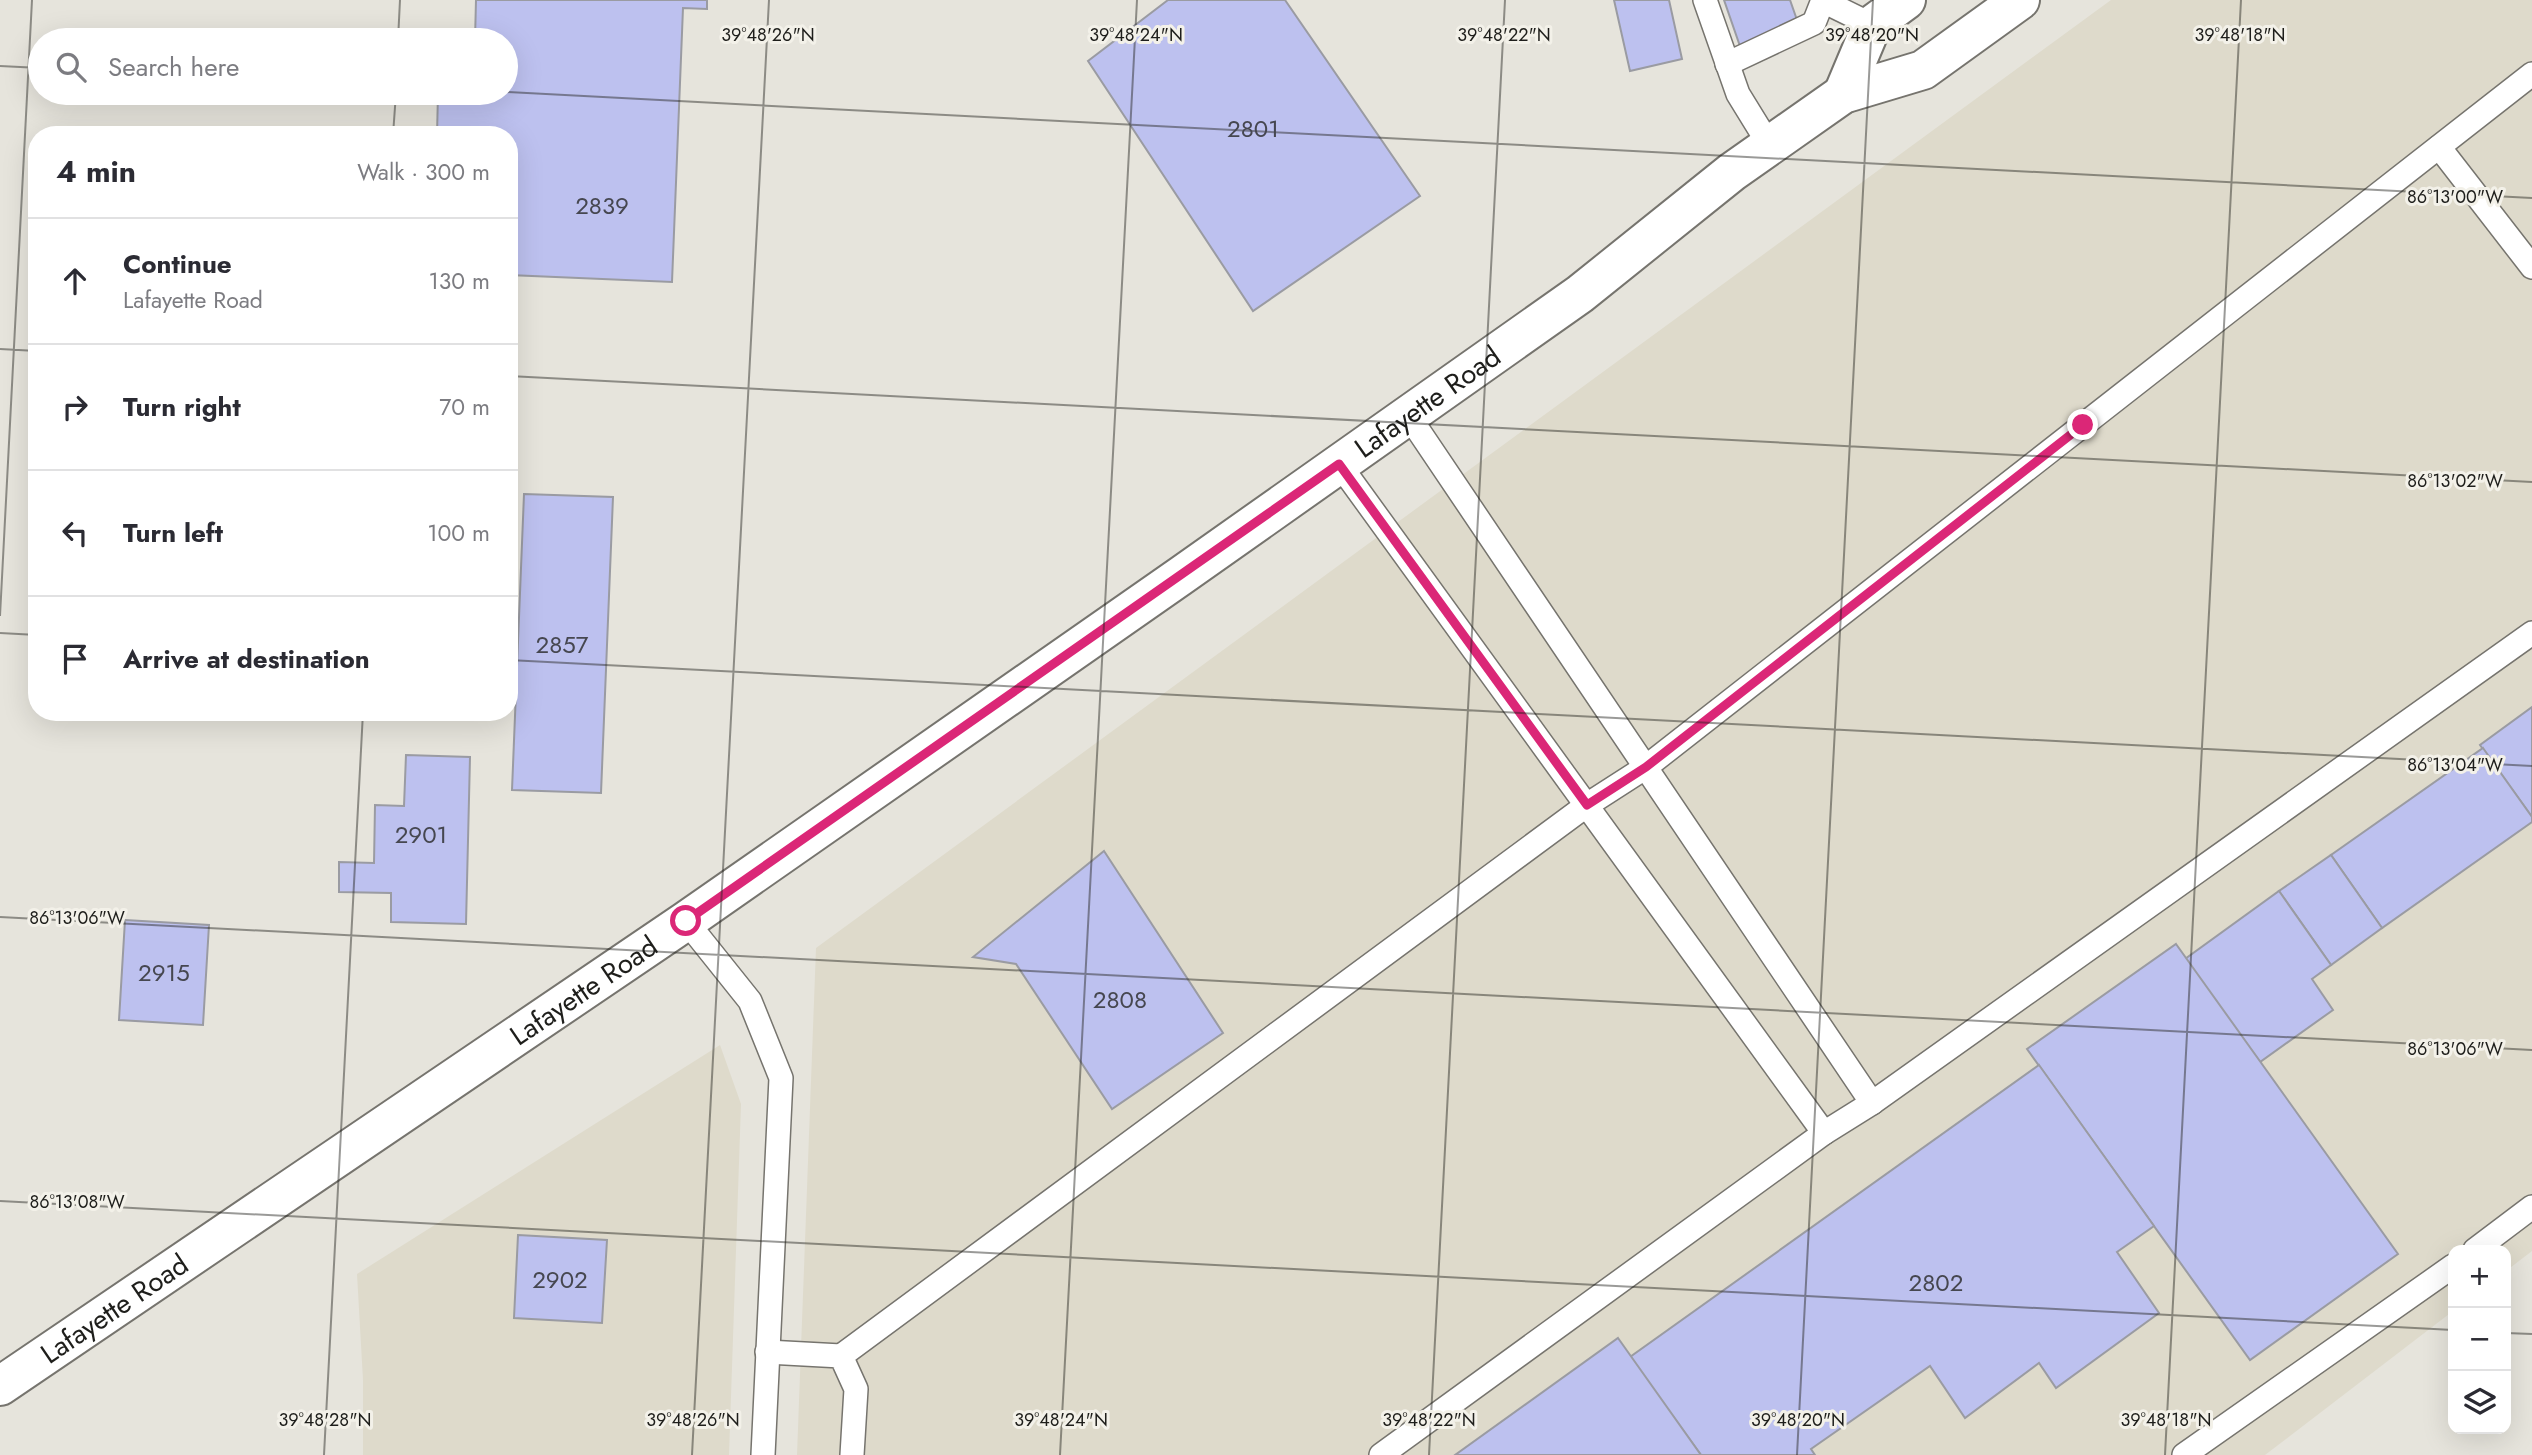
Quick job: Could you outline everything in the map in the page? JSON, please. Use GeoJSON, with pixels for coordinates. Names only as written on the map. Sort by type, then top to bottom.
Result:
{"type":"FeatureCollection","features":[{"type":"Feature","properties":{"kind":"main road"},"geometry":{"type":"LineString","coordinates":[[1843,94],[1872,25],[1906,0]]}},
{"type":"Feature","properties":{"kind":"main road","name":"Lafayette Road"},"geometry":{"type":"LineString","coordinates":[[0,1386],[686,921],[1339,464],[1580,294],[1732,172],[1843,94],[1923,70],[2020,0]]}},
{"type":"Feature","properties":{"kind":"lane"},"geometry":{"type":"LineString","coordinates":[[1705,0],[1738,94],[1770,146]]}},
{"type":"Feature","properties":{"kind":"lane"},"geometry":{"type":"LineString","coordinates":[[1727,64],[1814,23],[1823,0],[1872,25]]}},
{"type":"Feature","properties":{"kind":"lane"},"geometry":{"type":"LineString","coordinates":[[767,1352],[841,1356],[1587,805],[1646,767],[2532,74]]}},
{"type":"Feature","properties":{"kind":"lane"},"geometry":{"type":"LineString","coordinates":[[2439,146],[2532,267]]}},
{"type":"Feature","properties":{"kind":"lane"},"geometry":{"type":"LineString","coordinates":[[1408,415],[1872,1103]]}},
{"type":"Feature","properties":{"kind":"lane"},"geometry":{"type":"LineString","coordinates":[[1339,464],[1824,1133]]}},
{"type":"Feature","properties":{"kind":"lane"},"geometry":{"type":"LineString","coordinates":[[1381,1455],[1824,1133],[1872,1103],[2532,633]]}},
{"type":"Feature","properties":{"kind":"lane"},"geometry":{"type":"LineString","coordinates":[[686,921],[750,1001],[781,1078],[763,1455]]}},
{"type":"Feature","properties":{"kind":"lane"},"geometry":{"type":"LineString","coordinates":[[2482,1245],[2532,1207]]}},
{"type":"Feature","properties":{"kind":"lane"},"geometry":{"type":"LineString","coordinates":[[2184,1455],[2448,1270]]}},
{"type":"Feature","properties":{"kind":"lane"},"geometry":{"type":"LineString","coordinates":[[841,1356],[856,1389],[852,1455]]}},
{"type":"Feature","properties":{"kind":"shaded area"},"geometry":{"type":"Polygon","coordinates":[[[2111,0],[2532,0],[2532,1251],[2511,1267],[2511,1245],[2448,1245],[2448,1315],[2265,1455],[797,1455],[816,948],[2111,0]]]}},
{"type":"Feature","properties":{"kind":"shaded area"},"geometry":{"type":"Polygon","coordinates":[[[720,1045],[741,1104],[729,1455],[363,1455],[363,1380],[357,1274],[720,1045]]]}},
{"type":"Feature","properties":{"kind":"building"},"geometry":{"type":"Polygon","coordinates":[[[476,0],[707,0],[707,9],[683,8],[672,282],[518,275],[518,126],[437,126],[438,105],[518,105],[518,28],[475,28],[476,0]]]}},
{"type":"Feature","properties":{"kind":"building"},"geometry":{"type":"Polygon","coordinates":[[[1168,0],[1285,0],[1420,196],[1253,311],[1088,61],[1168,0]]]}},
{"type":"Feature","properties":{"kind":"building"},"geometry":{"type":"Polygon","coordinates":[[[1614,0],[1669,0],[1682,59],[1630,71],[1614,0]]]}},
{"type":"Feature","properties":{"kind":"building"},"geometry":{"type":"Polygon","coordinates":[[[1724,0],[1790,0],[1797,20],[1741,49],[1724,0]]]}},
{"type":"Feature","properties":{"kind":"building"},"geometry":{"type":"Polygon","coordinates":[[[524,494],[613,497],[601,793],[512,790],[515,721],[518,721],[524,494]]]}},
{"type":"Feature","properties":{"kind":"building"},"geometry":{"type":"Polygon","coordinates":[[[2532,707],[2532,817],[2480,745],[2532,707]]]}},
{"type":"Feature","properties":{"kind":"building"},"geometry":{"type":"Polygon","coordinates":[[[2483,748],[2532,817],[2532,822],[2382,928],[2331,855],[2483,748]]]}},
{"type":"Feature","properties":{"kind":"building"},"geometry":{"type":"Polygon","coordinates":[[[406,755],[470,757],[466,924],[391,922],[391,893],[339,892],[339,862],[374,863],[375,805],[404,806],[406,755]]]}},
{"type":"Feature","properties":{"kind":"building"},"geometry":{"type":"Polygon","coordinates":[[[1104,851],[1223,1033],[1112,1109],[1016,964],[973,957],[1104,851]]]}},
{"type":"Feature","properties":{"kind":"building"},"geometry":{"type":"Polygon","coordinates":[[[2331,855],[2382,928],[2331,965],[2279,891],[2331,855]]]}},
{"type":"Feature","properties":{"kind":"building"},"geometry":{"type":"Polygon","coordinates":[[[2279,891],[2331,965],[2312,979],[2333,1010],[2260,1062],[2185,959],[2279,891]]]}},
{"type":"Feature","properties":{"kind":"building"},"geometry":{"type":"Polygon","coordinates":[[[125,920],[209,925],[203,1025],[119,1020],[125,920]]]}},
{"type":"Feature","properties":{"kind":"building"},"geometry":{"type":"Polygon","coordinates":[[[2176,944],[2398,1254],[2250,1360],[2027,1049],[2176,944]]]}},
{"type":"Feature","properties":{"kind":"building"},"geometry":{"type":"Polygon","coordinates":[[[2039,1065],[2154,1226],[2117,1252],[2159,1313],[2056,1388],[2039,1363],[1965,1418],[1930,1366],[1811,1449],[1815,1455],[1701,1455],[1630,1357],[2039,1065]]]}},
{"type":"Feature","properties":{"kind":"building"},"geometry":{"type":"Polygon","coordinates":[[[518,1235],[607,1240],[602,1323],[514,1318],[518,1235]]]}},
{"type":"Feature","properties":{"kind":"building"},"geometry":{"type":"Polygon","coordinates":[[[1618,1338],[1701,1455],[1455,1455],[1618,1338]]]}},
{"type":"Feature","properties":{"kind":"route"},"geometry":{"type":"LineString","coordinates":[[686,921],[1339,464],[1587,805],[1646,767],[2083,425]]}}]}
